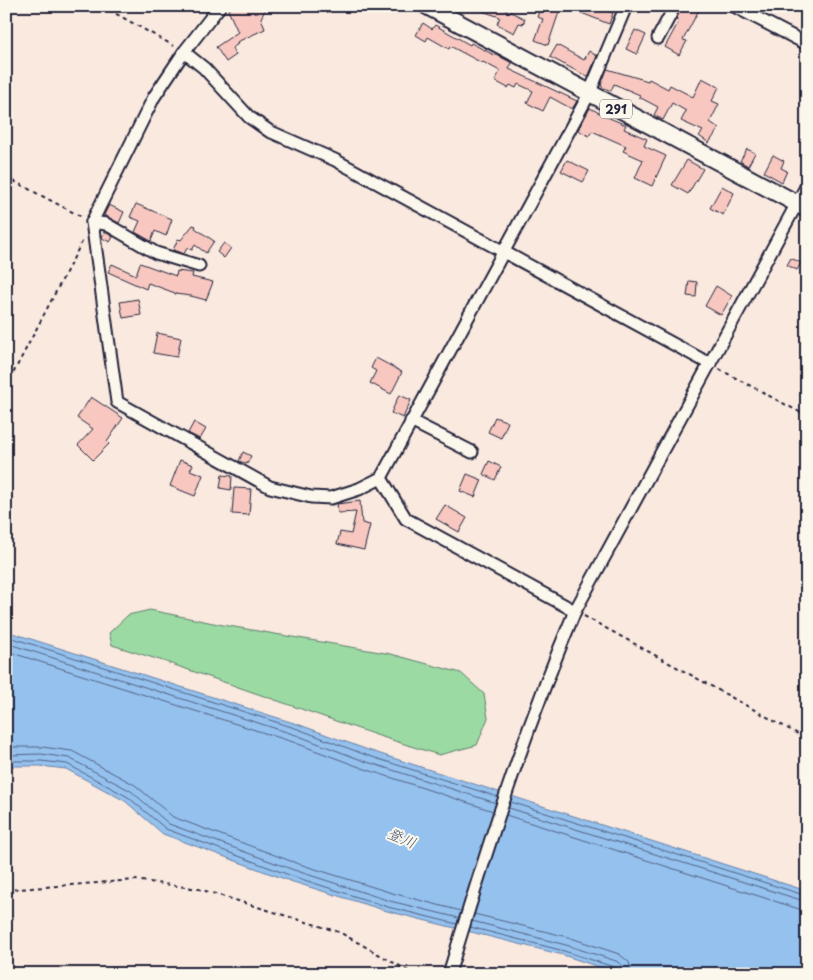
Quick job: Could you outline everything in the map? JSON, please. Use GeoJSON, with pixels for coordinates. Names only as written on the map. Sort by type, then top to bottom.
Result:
{"type":"FeatureCollection","features":[{"type":"Feature","properties":{"kind":"highway","name":"291"},"geometry":{"type":"LineString","coordinates":[[427,6],[802,206]]}},
{"type":"Feature","properties":{"kind":"street"},"geometry":{"type":"LineString","coordinates":[[220,6],[184,52],[154,98],[92,222],[117,402],[270,487],[310,497],[331,498],[359,489],[381,478],[589,94],[626,6]]}},
{"type":"Feature","properties":{"kind":"street"},"geometry":{"type":"LineString","coordinates":[[658,38],[675,6]]}},
{"type":"Feature","properties":{"kind":"street"},"geometry":{"type":"LineString","coordinates":[[734,6],[807,44]]}},
{"type":"Feature","properties":{"kind":"street"},"geometry":{"type":"LineString","coordinates":[[184,52],[204,68],[250,117],[269,130],[335,160],[710,364]]}},
{"type":"Feature","properties":{"kind":"street"},"geometry":{"type":"LineString","coordinates":[[449,974],[513,772],[546,680],[575,611],[710,364],[802,206],[807,185]]}},
{"type":"Feature","properties":{"kind":"street"},"geometry":{"type":"LineString","coordinates":[[92,222],[106,224],[156,254],[199,266]]}},
{"type":"Feature","properties":{"kind":"street"},"geometry":{"type":"LineString","coordinates":[[411,421],[472,452]]}},
{"type":"Feature","properties":{"kind":"street"},"geometry":{"type":"LineString","coordinates":[[381,478],[406,520],[575,611]]}},
{"type":"Feature","properties":{"kind":"path"},"geometry":{"type":"LineString","coordinates":[[102,6],[184,52]]}},
{"type":"Feature","properties":{"kind":"path"},"geometry":{"type":"LineString","coordinates":[[6,177],[92,222],[6,387]]}},
{"type":"Feature","properties":{"kind":"path"},"geometry":{"type":"LineString","coordinates":[[710,364],[807,416]]}},
{"type":"Feature","properties":{"kind":"path"},"geometry":{"type":"LineString","coordinates":[[575,611],[807,738]]}},
{"type":"Feature","properties":{"kind":"path"},"geometry":{"type":"LineString","coordinates":[[6,890],[135,880],[199,889],[339,932],[414,974]]}},
{"type":"Feature","properties":{"kind":"green space"},"geometry":{"type":"Polygon","coordinates":[[[150,610],[223,625],[391,654],[461,673],[484,694],[488,718],[477,745],[439,755],[112,645],[109,633],[128,615],[150,610]]]}},
{"type":"Feature","properties":{"kind":"water","name":"登川"},"geometry":{"type":"Polygon","coordinates":[[[6,631],[807,891],[807,974],[620,974],[563,955],[387,911],[290,881],[163,834],[125,801],[66,769],[40,766],[6,766],[6,631]]]}},
{"type":"Feature","properties":{"kind":"building"},"geometry":{"type":"Polygon","coordinates":[[[237,6],[267,6],[261,18],[265,29],[237,42],[238,44],[232,48],[236,55],[226,62],[216,47],[238,32],[228,10],[237,6]]]}},
{"type":"Feature","properties":{"kind":"building"},"geometry":{"type":"Polygon","coordinates":[[[473,6],[499,6],[525,19],[523,24],[519,23],[514,33],[497,24],[500,17],[473,8],[473,6]]]}},
{"type":"Feature","properties":{"kind":"building"},"geometry":{"type":"Polygon","coordinates":[[[541,6],[561,6],[548,45],[535,40],[543,19],[537,17],[541,6]]]}},
{"type":"Feature","properties":{"kind":"building"},"geometry":{"type":"Polygon","coordinates":[[[564,6],[591,6],[613,13],[609,24],[564,6]]]}},
{"type":"Feature","properties":{"kind":"building"},"geometry":{"type":"Polygon","coordinates":[[[682,6],[701,6],[683,40],[687,41],[679,55],[665,47],[679,21],[676,19],[682,6]]]}},
{"type":"Feature","properties":{"kind":"building"},"geometry":{"type":"Polygon","coordinates":[[[423,23],[432,29],[435,25],[470,45],[471,43],[495,54],[512,63],[509,69],[577,101],[572,109],[550,97],[543,111],[527,103],[533,91],[518,84],[516,88],[510,85],[508,88],[495,81],[500,71],[450,46],[449,49],[428,37],[426,41],[416,35],[423,23]]]}},
{"type":"Feature","properties":{"kind":"building"},"geometry":{"type":"Polygon","coordinates":[[[635,30],[646,35],[637,54],[626,49],[635,30]]]}},
{"type":"Feature","properties":{"kind":"building"},"geometry":{"type":"Polygon","coordinates":[[[557,45],[584,60],[589,51],[597,56],[588,77],[550,57],[557,45]]]}},
{"type":"Feature","properties":{"kind":"building"},"geometry":{"type":"Polygon","coordinates":[[[607,69],[648,81],[649,79],[668,89],[670,85],[693,97],[702,78],[719,87],[712,101],[719,104],[710,122],[719,128],[709,143],[699,136],[703,131],[681,121],[686,111],[672,103],[663,120],[654,115],[658,107],[639,97],[640,95],[614,84],[611,91],[602,87],[607,69]]]}},
{"type":"Feature","properties":{"kind":"building"},"geometry":{"type":"Polygon","coordinates":[[[590,108],[626,125],[624,129],[647,139],[644,146],[666,156],[652,186],[635,178],[643,160],[623,151],[626,146],[592,131],[589,136],[578,130],[590,108]]]}},
{"type":"Feature","properties":{"kind":"building"},"geometry":{"type":"Polygon","coordinates":[[[747,149],[755,153],[748,166],[740,161],[747,149]]]}},
{"type":"Feature","properties":{"kind":"building"},"geometry":{"type":"Polygon","coordinates":[[[773,155],[784,161],[781,168],[787,171],[782,182],[764,172],[773,155]]]}},
{"type":"Feature","properties":{"kind":"building"},"geometry":{"type":"Polygon","coordinates":[[[567,160],[589,171],[583,182],[561,171],[567,160]]]}},
{"type":"Feature","properties":{"kind":"building"},"geometry":{"type":"Polygon","coordinates":[[[687,160],[703,169],[688,194],[672,185],[687,160]]]}},
{"type":"Feature","properties":{"kind":"building"},"geometry":{"type":"Polygon","coordinates":[[[722,186],[734,193],[723,215],[710,208],[722,186]]]}},
{"type":"Feature","properties":{"kind":"building"},"geometry":{"type":"Polygon","coordinates":[[[136,204],[172,219],[166,236],[155,231],[151,241],[135,232],[140,221],[130,217],[136,204]]]}},
{"type":"Feature","properties":{"kind":"building"},"geometry":{"type":"Polygon","coordinates":[[[109,205],[124,212],[119,223],[104,215],[109,205]]]}},
{"type":"Feature","properties":{"kind":"building"},"geometry":{"type":"Polygon","coordinates":[[[193,225],[214,241],[206,253],[195,245],[192,250],[187,248],[184,254],[173,250],[178,239],[181,240],[193,225]]]}},
{"type":"Feature","properties":{"kind":"building"},"geometry":{"type":"Polygon","coordinates":[[[104,231],[113,237],[110,242],[102,238],[104,231]]]}},
{"type":"Feature","properties":{"kind":"building"},"geometry":{"type":"Polygon","coordinates":[[[224,243],[231,248],[224,258],[217,252],[224,243]]]}},
{"type":"Feature","properties":{"kind":"building"},"geometry":{"type":"Polygon","coordinates":[[[791,258],[801,263],[797,270],[787,265],[791,258]]]}},
{"type":"Feature","properties":{"kind":"building"},"geometry":{"type":"Polygon","coordinates":[[[140,263],[176,276],[177,271],[193,273],[192,277],[213,282],[206,300],[175,294],[148,283],[146,289],[108,272],[112,264],[136,275],[140,263]]]}},
{"type":"Feature","properties":{"kind":"building"},"geometry":{"type":"Polygon","coordinates":[[[689,281],[697,282],[696,297],[687,296],[689,281]]]}},
{"type":"Feature","properties":{"kind":"building"},"geometry":{"type":"Polygon","coordinates":[[[716,286],[732,296],[721,315],[705,306],[716,286]]]}},
{"type":"Feature","properties":{"kind":"building"},"geometry":{"type":"Polygon","coordinates":[[[138,299],[141,315],[123,318],[120,302],[138,299]]]}},
{"type":"Feature","properties":{"kind":"building"},"geometry":{"type":"Polygon","coordinates":[[[157,333],[181,338],[177,357],[153,353],[157,333]]]}},
{"type":"Feature","properties":{"kind":"building"},"geometry":{"type":"Polygon","coordinates":[[[376,358],[402,372],[391,394],[370,383],[376,371],[371,368],[376,358]]]}},
{"type":"Feature","properties":{"kind":"building"},"geometry":{"type":"Polygon","coordinates":[[[399,395],[411,400],[403,418],[391,413],[399,395]]]}},
{"type":"Feature","properties":{"kind":"building"},"geometry":{"type":"Polygon","coordinates":[[[91,397],[123,418],[107,442],[109,444],[93,460],[78,445],[93,429],[77,418],[91,397]]]}},
{"type":"Feature","properties":{"kind":"building"},"geometry":{"type":"Polygon","coordinates":[[[495,417],[508,422],[501,438],[488,432],[495,417]]]}},
{"type":"Feature","properties":{"kind":"building"},"geometry":{"type":"Polygon","coordinates":[[[194,422],[206,429],[200,439],[188,433],[194,422]]]}},
{"type":"Feature","properties":{"kind":"building"},"geometry":{"type":"Polygon","coordinates":[[[243,452],[251,456],[247,464],[239,461],[243,452]]]}},
{"type":"Feature","properties":{"kind":"building"},"geometry":{"type":"Polygon","coordinates":[[[180,460],[193,465],[190,470],[203,475],[195,496],[170,486],[180,460]]]}},
{"type":"Feature","properties":{"kind":"building"},"geometry":{"type":"Polygon","coordinates":[[[489,461],[501,467],[495,480],[483,474],[489,461]]]}},
{"type":"Feature","properties":{"kind":"building"},"geometry":{"type":"Polygon","coordinates":[[[467,474],[482,480],[475,497],[460,491],[467,474]]]}},
{"type":"Feature","properties":{"kind":"building"},"geometry":{"type":"Polygon","coordinates":[[[222,475],[232,476],[231,490],[220,488],[222,475]]]}},
{"type":"Feature","properties":{"kind":"building"},"geometry":{"type":"Polygon","coordinates":[[[234,488],[251,489],[249,515],[232,514],[234,488]]]}},
{"type":"Feature","properties":{"kind":"building"},"geometry":{"type":"Polygon","coordinates":[[[360,501],[362,523],[370,525],[364,550],[337,544],[340,532],[351,534],[356,512],[338,513],[337,504],[360,501]]]}},
{"type":"Feature","properties":{"kind":"building"},"geometry":{"type":"Polygon","coordinates":[[[445,505],[467,518],[459,532],[436,519],[445,505]]]}}]}
